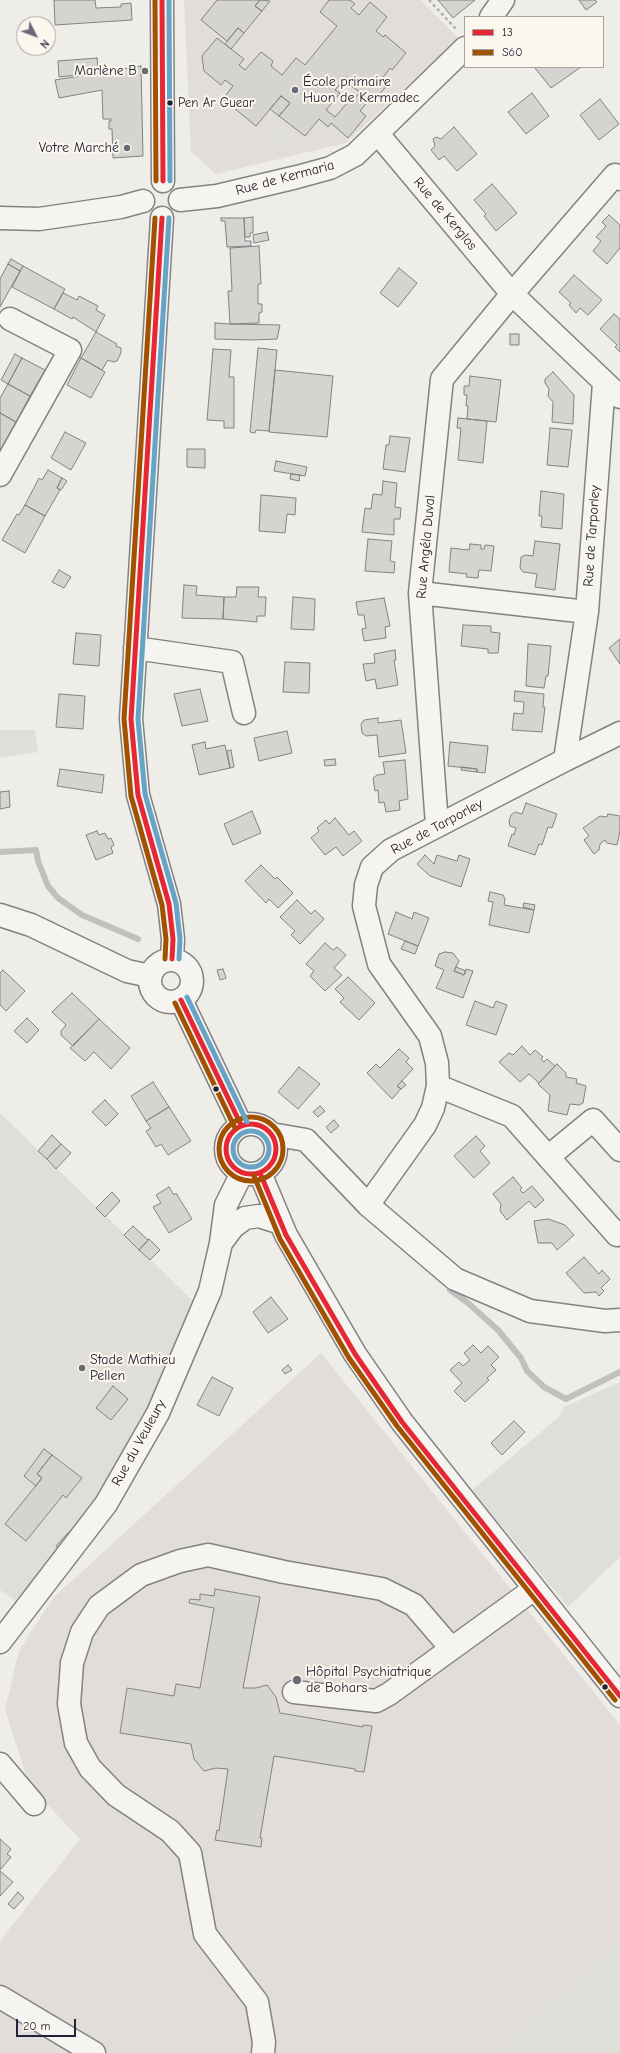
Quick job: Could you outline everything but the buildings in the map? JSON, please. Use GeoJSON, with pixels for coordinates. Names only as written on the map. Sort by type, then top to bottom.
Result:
{"type":"FeatureCollection","features":[{"type":"Feature","properties":{"kind":"street"},"geometry":{"type":"LineString","coordinates":[[162,0],[163,182]]}},
{"type":"Feature","properties":{"kind":"street"},"geometry":{"type":"LineString","coordinates":[[492,16],[503,0]]}},
{"type":"Feature","properties":{"kind":"street","name":"Rue de Kermaria"},"geometry":{"type":"LineString","coordinates":[[180,200],[217,196],[330,168],[355,155],[378,134],[462,41]]}},
{"type":"Feature","properties":{"kind":"street","name":"Rue de Kerglos"},"geometry":{"type":"LineString","coordinates":[[378,134],[512,294],[612,390]]}},
{"type":"Feature","properties":{"kind":"street"},"geometry":{"type":"LineString","coordinates":[[512,294],[618,177]]}},
{"type":"Feature","properties":{"kind":"street"},"geometry":{"type":"LineString","coordinates":[[155,182],[163,182],[175,188],[180,200],[174,213],[162,218],[149,213],[144,208],[143,201],[144,193],[148,186],[155,182]]}},
{"type":"Feature","properties":{"kind":"street"},"geometry":{"type":"LineString","coordinates":[[0,218],[39,219],[121,207],[143,201]]}},
{"type":"Feature","properties":{"kind":"street"},"geometry":{"type":"LineString","coordinates":[[162,218],[131,719],[134,771],[138,795],[169,904],[172,959]]}},
{"type":"Feature","properties":{"kind":"street","name":"Rue Angéla Duval"},"geometry":{"type":"LineString","coordinates":[[437,825],[420,593],[442,379],[512,294]]}},
{"type":"Feature","properties":{"kind":"street"},"geometry":{"type":"LineString","coordinates":[[0,475],[70,350],[10,319]]}},
{"type":"Feature","properties":{"kind":"street","name":"Rue de Tarporley"},"geometry":{"type":"LineString","coordinates":[[565,760],[587,612],[612,390]]}},
{"type":"Feature","properties":{"kind":"street"},"geometry":{"type":"LineString","coordinates":[[420,593],[587,612]]}},
{"type":"Feature","properties":{"kind":"street"},"geometry":{"type":"LineString","coordinates":[[135,648],[232,662],[244,713]]}},
{"type":"Feature","properties":{"kind":"street","name":"Rue de Tarporley"},"geometry":{"type":"LineString","coordinates":[[368,1205],[425,1125],[432,1108],[438,1086],[437,1063],[430,1036],[379,964],[364,906],[366,885],[372,867],[391,850],[437,825],[565,760],[620,734]]}},
{"type":"Feature","properties":{"kind":"street"},"geometry":{"type":"LineString","coordinates":[[0,916],[31,925],[127,971],[150,976]]}},
{"type":"Feature","properties":{"kind":"street"},"geometry":{"type":"LineString","coordinates":[[172,959],[182,963],[190,971],[192,982],[189,992],[181,1000],[169,1002],[158,998],[151,989],[150,976],[154,967],[162,961],[172,959]]}},
{"type":"Feature","properties":{"kind":"street"},"geometry":{"type":"LineString","coordinates":[[181,1000],[241,1125]]}},
{"type":"Feature","properties":{"kind":"street"},"geometry":{"type":"LineString","coordinates":[[438,1086],[512,1116],[617,1235],[620,1232]]}},
{"type":"Feature","properties":{"kind":"street"},"geometry":{"type":"LineString","coordinates":[[548,1157],[593,1120],[620,1150]]}},
{"type":"Feature","properties":{"kind":"street"},"geometry":{"type":"LineString","coordinates":[[271,1134],[276,1149],[272,1164],[251,1173],[233,1168],[227,1160],[225,1150],[227,1140],[233,1131],[241,1125],[258,1124],[271,1134],[306,1140],[368,1205],[455,1280],[530,1311],[605,1321],[620,1320]]}},
{"type":"Feature","properties":{"kind":"street"},"geometry":{"type":"LineString","coordinates":[[251,1173],[363,1366],[402,1422],[620,1696]]}},
{"type":"Feature","properties":{"kind":"street","name":"Rue du Veuleury"},"geometry":{"type":"LineString","coordinates":[[0,1642],[106,1504],[158,1413],[210,1291],[221,1243],[226,1205],[251,1173]]}},
{"type":"Feature","properties":{"kind":"street"},"geometry":{"type":"LineString","coordinates":[[221,1243],[233,1227],[246,1218],[259,1216],[281,1223]]}},
{"type":"Feature","properties":{"kind":"street"},"geometry":{"type":"LineString","coordinates":[[263,2053],[264,2042],[257,2002],[205,1934],[190,1853],[170,1831],[116,1795],[90,1768],[76,1743],[69,1704],[72,1663],[82,1632],[99,1606],[141,1575],[180,1561],[208,1555],[284,1572],[382,1589],[414,1605],[451,1648]]}},
{"type":"Feature","properties":{"kind":"street"},"geometry":{"type":"LineString","coordinates":[[294,1692],[376,1701],[389,1694],[534,1589]]}},
{"type":"Feature","properties":{"kind":"street"},"geometry":{"type":"LineString","coordinates":[[0,1764],[34,1804]]}},
{"type":"Feature","properties":{"kind":"street"},"geometry":{"type":"LineString","coordinates":[[0,1997],[94,2053]]}},
{"type":"Feature","properties":{"kind":"path"},"geometry":{"type":"LineString","coordinates":[[429,0],[462,41]]}},
{"type":"Feature","properties":{"kind":"shaded area","name":"École primaire Huon de Kermadec"},"geometry":{"type":"Polygon","coordinates":[[[184,0],[420,0],[458,38],[346,143],[216,174],[191,152],[184,0]]]}},
{"type":"Feature","properties":{"kind":"shaded area"},"geometry":{"type":"Polygon","coordinates":[[[281,124],[294,139],[282,149],[268,150],[260,139],[281,124]]]}},
{"type":"Feature","properties":{"kind":"shaded area"},"geometry":{"type":"Polygon","coordinates":[[[0,730],[35,730],[38,752],[0,758],[0,730]]]}},
{"type":"Feature","properties":{"kind":"shaded area","name":"Stade Mathieu Pellen"},"geometry":{"type":"Polygon","coordinates":[[[0,1113],[192,1300],[136,1436],[84,1523],[15,1601],[0,1590],[0,1113]]]}},
{"type":"Feature","properties":{"kind":"shaded area","name":"Hôpital Psychiatrique de Bohars"},"geometry":{"type":"Polygon","coordinates":[[[321,1353],[620,1725],[620,2053],[0,2053],[0,1941],[80,1839],[29,1785],[5,1709],[19,1651],[53,1598],[321,1353]]]}},
{"type":"Feature","properties":{"kind":"shaded area"},"geometry":{"type":"Polygon","coordinates":[[[620,1382],[620,1557],[568,1607],[472,1490],[559,1417],[564,1407],[620,1382]]]}},
{"type":"Feature","properties":{"kind":"shaded area"},"geometry":{"type":"Polygon","coordinates":[[[620,1943],[620,2053],[493,2053],[620,1943]]]}},
{"type":"Feature","properties":{"kind":"waterway"},"geometry":{"type":"LineString","coordinates":[[0,852],[36,850],[38,861],[48,886],[58,898],[82,915],[138,939]]}},
{"type":"Feature","properties":{"kind":"waterway"},"geometry":{"type":"LineString","coordinates":[[450,1290],[468,1303],[498,1330],[521,1358],[527,1371],[544,1387],[566,1399],[620,1372]]}},
{"type":"Feature","properties":{"kind":"transit line","name":"S60"},"geometry":{"type":"LineString","coordinates":[[155,0],[156,181]]}},
{"type":"Feature","properties":{"kind":"transit line","name":"13"},"geometry":{"type":"LineString","coordinates":[[162,0],[163,181]]}},
{"type":"Feature","properties":{"kind":"transit line"},"geometry":{"type":"LineString","coordinates":[[169,0],[170,181]]}},
{"type":"Feature","properties":{"kind":"transit line","name":"S60"},"geometry":{"type":"LineString","coordinates":[[155,218],[124,719],[131,796],[162,905],[166,939],[165,959]]}},
{"type":"Feature","properties":{"kind":"transit line","name":"13"},"geometry":{"type":"LineString","coordinates":[[162,218],[131,719],[138,795],[169,904],[173,939],[172,959]]}},
{"type":"Feature","properties":{"kind":"transit line"},"geometry":{"type":"LineString","coordinates":[[169,218],[138,719],[145,794],[176,903],[180,939],[179,959]]}},
{"type":"Feature","properties":{"kind":"transit line"},"geometry":{"type":"LineString","coordinates":[[187,997],[247,1122]]}},
{"type":"Feature","properties":{"kind":"transit line","name":"13"},"geometry":{"type":"LineString","coordinates":[[181,1000],[241,1125]]}},
{"type":"Feature","properties":{"kind":"transit line","name":"S60"},"geometry":{"type":"LineString","coordinates":[[175,1003],[235,1128]]}},
{"type":"Feature","properties":{"kind":"transit line","name":"S60"},"geometry":{"type":"LineString","coordinates":[[245,1117],[257,1117],[274,1126],[281,1137],[283,1149],[281,1161],[274,1172],[257,1181],[245,1181],[233,1176],[224,1167],[219,1155],[219,1143],[224,1131],[233,1122],[245,1117]]}},
{"type":"Feature","properties":{"kind":"transit line","name":"13"},"geometry":{"type":"LineString","coordinates":[[246,1124],[256,1124],[269,1131],[276,1144],[276,1149],[276,1154],[269,1167],[256,1174],[246,1174],[237,1170],[230,1163],[226,1154],[226,1144],[230,1135],[237,1128],[246,1124]]}},
{"type":"Feature","properties":{"kind":"transit line"},"geometry":{"type":"LineString","coordinates":[[255,1131],[264,1136],[268,1142],[269,1149],[268,1156],[264,1162],[255,1167],[247,1167],[238,1162],[234,1156],[233,1145],[238,1136],[244,1132],[255,1131]]}},
{"type":"Feature","properties":{"kind":"transit line","name":"13"},"geometry":{"type":"LineString","coordinates":[[260,1173],[286,1235],[355,1354],[402,1422],[620,1696]]}},
{"type":"Feature","properties":{"kind":"transit line","name":"S60"},"geometry":{"type":"LineString","coordinates":[[254,1176],[280,1239],[349,1358],[397,1426],[615,1700]]}},
{"type":"Feature","properties":{"kind":"place","name":"Marlène B"},"geometry":{"type":"Point","coordinates":[145,71]}},
{"type":"Feature","properties":{"kind":"place","name":"École primaire Huon de Kermadec"},"geometry":{"type":"Point","coordinates":[295,90]}},
{"type":"Feature","properties":{"kind":"place","name":"Pen Ar Guear"},"geometry":{"type":"Point","coordinates":[170,103]}},
{"type":"Feature","properties":{"kind":"place","name":"Votre Marché"},"geometry":{"type":"Point","coordinates":[127,148]}},
{"type":"Feature","properties":{"kind":"place","name":"Stade Mathieu Pellen"},"geometry":{"type":"Point","coordinates":[82,1368]}},
{"type":"Feature","properties":{"kind":"place","name":"Hôpital Psychiatrique de Bohars"},"geometry":{"type":"Point","coordinates":[297,1680]}}]}
